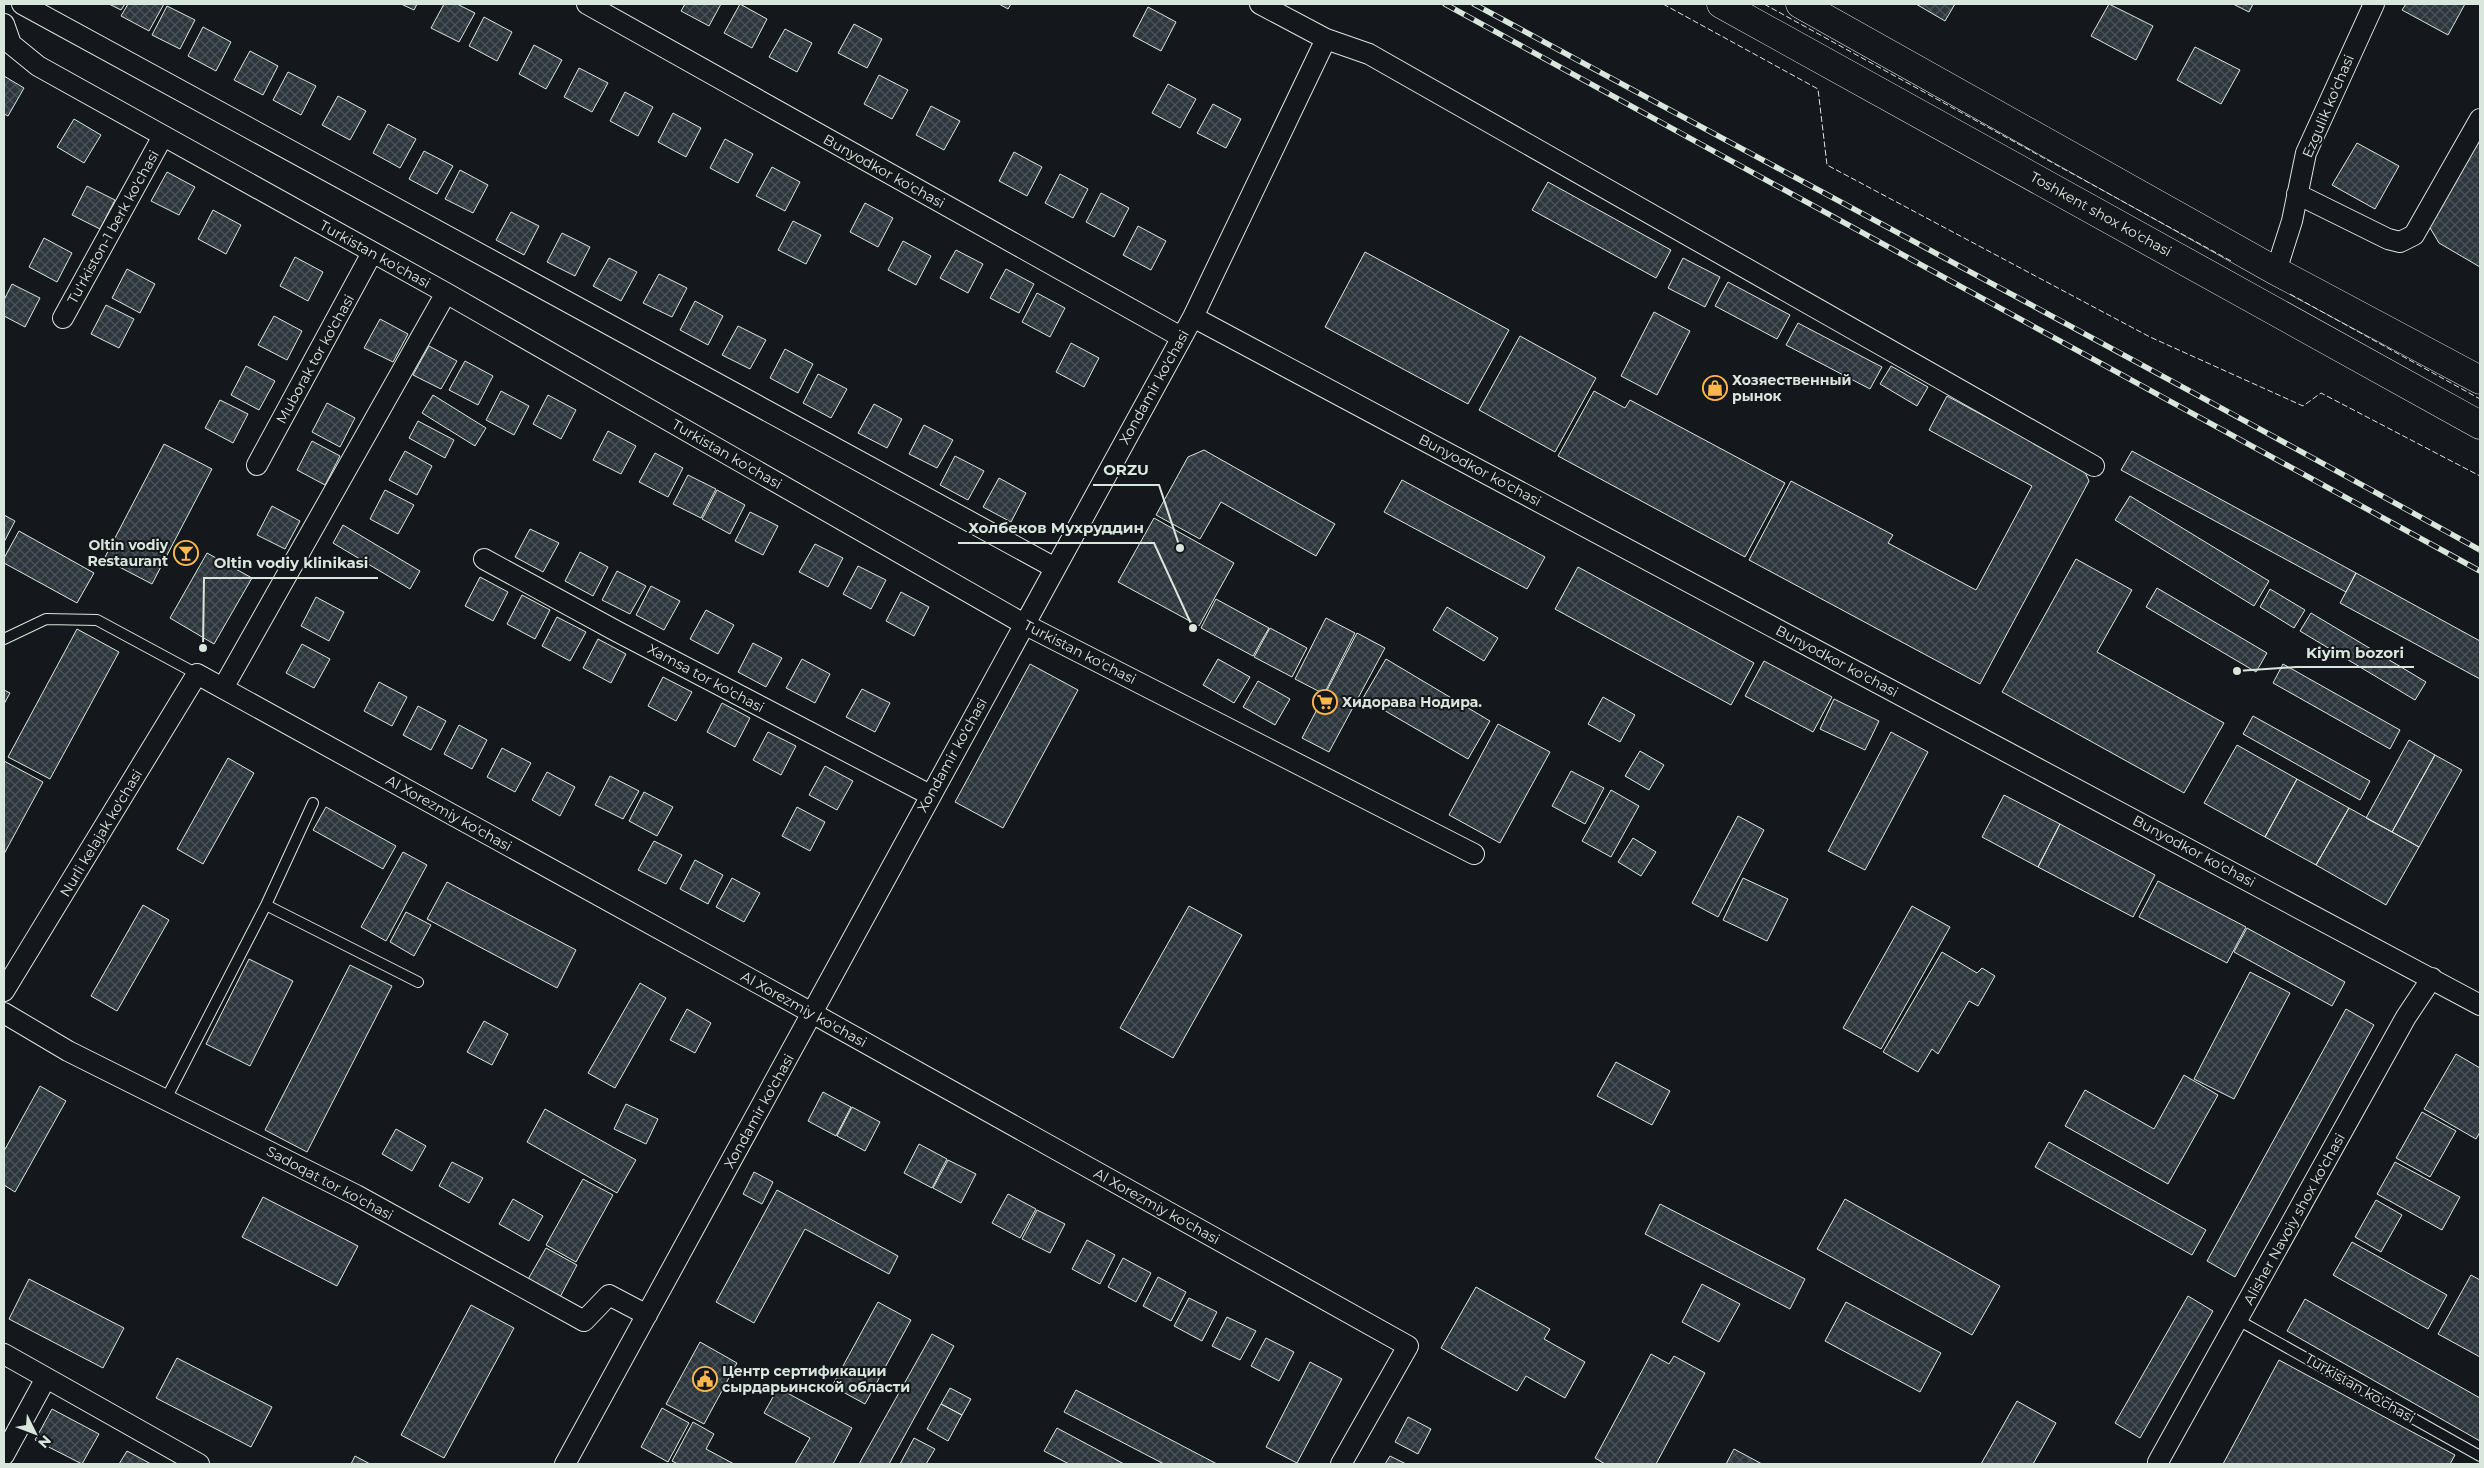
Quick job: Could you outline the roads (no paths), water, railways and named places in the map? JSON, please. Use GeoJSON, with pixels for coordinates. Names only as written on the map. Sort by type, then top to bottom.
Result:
{"type":"FeatureCollection","features":[{"type":"Feature","properties":{"kind":"highway","name":"Toshkent shox ko'chasi"},"geometry":{"type":"LineString","coordinates":[[1721,4],[2480,425]]}},
{"type":"Feature","properties":{"kind":"highway"},"geometry":{"type":"LineString","coordinates":[[1800,4],[2276,271],[2480,380]]}},
{"type":"Feature","properties":{"kind":"street","name":"Turkistan ko'chasi"},"geometry":{"type":"LineString","coordinates":[[12,4],[4,26],[11,44],[38,66],[446,293],[1024,624],[1474,854]]}},
{"type":"Feature","properties":{"kind":"street"},"geometry":{"type":"LineString","coordinates":[[22,4],[1055,568]]}},
{"type":"Feature","properties":{"kind":"street","name":"Bunyodkor ko'chasi"},"geometry":{"type":"LineString","coordinates":[[587,4],[1181,337]]}},
{"type":"Feature","properties":{"kind":"street"},"geometry":{"type":"LineString","coordinates":[[1260,4],[1326,39],[1369,54],[2094,466]]}},
{"type":"Feature","properties":{"kind":"street","name":"Ezgulik ko'chasi"},"geometry":{"type":"LineString","coordinates":[[2276,271],[2292,221],[2306,152],[2374,4]]}},
{"type":"Feature","properties":{"kind":"street","name":"Xondamir ko'chasi"},"geometry":{"type":"LineString","coordinates":[[565,1464],[1193,317],[1326,39]]}},
{"type":"Feature","properties":{"kind":"street"},"geometry":{"type":"LineString","coordinates":[[2298,194],[2388,239],[2400,242],[2414,235],[2480,119]]}},
{"type":"Feature","properties":{"kind":"street","name":"Tu'rkiston-1 berk ko'chasi"},"geometry":{"type":"LineString","coordinates":[[63,318],[163,136]]}},
{"type":"Feature","properties":{"kind":"street","name":"Muborak tor ko'chasi"},"geometry":{"type":"LineString","coordinates":[[257,465],[372,252]]}},
{"type":"Feature","properties":{"kind":"street"},"geometry":{"type":"LineString","coordinates":[[223,688],[446,293]]}},
{"type":"Feature","properties":{"kind":"street","name":"Bunyodkor ko'chasi"},"geometry":{"type":"LineString","coordinates":[[1193,317],[2480,1005]]}},
{"type":"Feature","properties":{"kind":"street","name":"Xamsa tor ko'chasi"},"geometry":{"type":"LineString","coordinates":[[484,558],[618,632],[930,795]]}},
{"type":"Feature","properties":{"kind":"street","name":"Al Xorezmiy ko'chasi"},"geometry":{"type":"LineString","coordinates":[[197,674],[812,1013],[1408,1346],[1341,1464]]}},
{"type":"Feature","properties":{"kind":"street","name":"Nurli kelajak ko'chasi"},"geometry":{"type":"LineString","coordinates":[[4,991],[197,674]]}},
{"type":"Feature","properties":{"kind":"street","name":"Alisher Navoiy shox ko'chasi"},"geometry":{"type":"LineString","coordinates":[[2158,1462],[2406,1017],[2432,978]]}},
{"type":"Feature","properties":{"kind":"street","name":"Sadoqat tor ko'chasi"},"geometry":{"type":"LineString","coordinates":[[4,1013],[68,1051],[356,1195],[584,1321],[609,1296],[647,1315]]}},
{"type":"Feature","properties":{"kind":"street"},"geometry":{"type":"LineString","coordinates":[[4,1354],[199,1464]]}},
{"type":"Feature","properties":{"kind":"street"},"geometry":{"type":"LineString","coordinates":[[4,1455],[46,1378]]}},
{"type":"Feature","properties":{"kind":"lane"},"geometry":{"type":"LineString","coordinates":[[4,639],[46,619],[97,620],[197,674]]}},
{"type":"Feature","properties":{"kind":"lane"},"geometry":{"type":"LineString","coordinates":[[166,1099],[266,905],[313,803]]}},
{"type":"Feature","properties":{"kind":"lane"},"geometry":{"type":"LineString","coordinates":[[266,905],[418,982]]}},
{"type":"Feature","properties":{"kind":"lane","name":"Turkistan ko'chasi"},"geometry":{"type":"LineString","coordinates":[[2238,1320],[2480,1456]]}},
{"type":"Feature","properties":{"kind":"railway"},"geometry":{"type":"LineString","coordinates":[[1445,4],[2480,571]]}},
{"type":"Feature","properties":{"kind":"railway"},"geometry":{"type":"LineString","coordinates":[[1474,4],[2104,344],[2480,550]]}},
{"type":"Feature","properties":{"kind":"place","name":"Хозяественный рынок"},"geometry":{"type":"Point","coordinates":[1715,388]}},
{"type":"Feature","properties":{"kind":"place","name":"ORZU"},"geometry":{"type":"Point","coordinates":[1180,548]}},
{"type":"Feature","properties":{"kind":"place","name":"Oltin vodiy Restaurant"},"geometry":{"type":"Point","coordinates":[186,553]}},
{"type":"Feature","properties":{"kind":"place","name":"Холбеков Мухруддин"},"geometry":{"type":"Point","coordinates":[1193,628]}},
{"type":"Feature","properties":{"kind":"place","name":"Oltin vodiy klinikasi"},"geometry":{"type":"Point","coordinates":[203,648]}},
{"type":"Feature","properties":{"kind":"place","name":"Kiyim bozori"},"geometry":{"type":"Point","coordinates":[2237,671]}},
{"type":"Feature","properties":{"kind":"place","name":"Хидорава Нодира."},"geometry":{"type":"Point","coordinates":[1325,702]}},
{"type":"Feature","properties":{"kind":"place","name":"Центр сертификации сырдарьинской области"},"geometry":{"type":"Point","coordinates":[705,1379]}}]}
